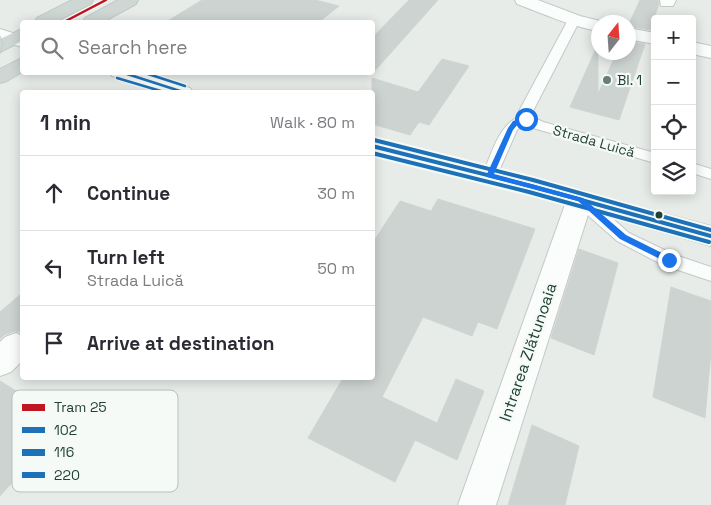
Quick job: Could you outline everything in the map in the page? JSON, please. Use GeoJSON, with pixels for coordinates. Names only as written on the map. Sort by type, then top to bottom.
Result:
{"type":"FeatureCollection","features":[{"type":"Feature","properties":{"kind":"main road"},"geometry":{"type":"LineString","coordinates":[[47,20],[85,0]]}},
{"type":"Feature","properties":{"kind":"main road"},"geometry":{"type":"LineString","coordinates":[[95,20],[130,0]]}},
{"type":"Feature","properties":{"kind":"main road"},"geometry":{"type":"LineString","coordinates":[[0,77],[20,65]]}},
{"type":"Feature","properties":{"kind":"street"},"geometry":{"type":"LineString","coordinates":[[523,0],[574,20],[591,24]]}},
{"type":"Feature","properties":{"kind":"street"},"geometry":{"type":"LineString","coordinates":[[636,35],[651,38]]}},
{"type":"Feature","properties":{"kind":"street"},"geometry":{"type":"LineString","coordinates":[[696,49],[711,52]]}},
{"type":"Feature","properties":{"kind":"street"},"geometry":{"type":"LineString","coordinates":[[129,75],[177,90]]}},
{"type":"Feature","properties":{"kind":"street"},"geometry":{"type":"LineString","coordinates":[[375,147],[580,199],[711,236]]}},
{"type":"Feature","properties":{"kind":"street","name":"Intrarea Zlătunoaia"},"geometry":{"type":"LineString","coordinates":[[476,505],[580,199]]}},
{"type":"Feature","properties":{"kind":"lane"},"geometry":{"type":"LineString","coordinates":[[490,176],[510,129],[516,123],[526,119],[526,111],[574,20]]}},
{"type":"Feature","properties":{"kind":"lane","name":"Strada Luică"},"geometry":{"type":"LineString","coordinates":[[526,119],[538,125],[651,157]]}},
{"type":"Feature","properties":{"kind":"lane"},"geometry":{"type":"LineString","coordinates":[[696,169],[711,174]]}},
{"type":"Feature","properties":{"kind":"lane"},"geometry":{"type":"LineString","coordinates":[[580,199],[623,237],[669,260],[711,274]]}},
{"type":"Feature","properties":{"kind":"building"},"geometry":{"type":"Polygon","coordinates":[[[202,0],[315,0],[339,6],[322,20],[169,20],[202,0]]]}},
{"type":"Feature","properties":{"kind":"building"},"geometry":{"type":"Polygon","coordinates":[[[409,0],[438,0],[375,71],[375,35],[409,0]]]}},
{"type":"Feature","properties":{"kind":"building"},"geometry":{"type":"Polygon","coordinates":[[[640,0],[658,0],[659,4],[655,15],[651,15],[650,30],[636,27],[636,15],[633,15],[640,0]]]}},
{"type":"Feature","properties":{"kind":"building","name":"Bl. 1"},"geometry":{"type":"Polygon","coordinates":[[[636,42],[645,44],[619,120],[570,107],[591,60],[598,60],[598,94],[613,60],[636,60],[636,42]]]}},
{"type":"Feature","properties":{"kind":"building"},"geometry":{"type":"Polygon","coordinates":[[[442,59],[469,66],[429,125],[419,122],[410,135],[375,125],[375,90],[372,90],[372,78],[418,92],[442,59]]]}},
{"type":"Feature","properties":{"kind":"building"},"geometry":{"type":"Polygon","coordinates":[[[438,199],[535,229],[497,329],[478,322],[472,336],[423,317],[382,397],[437,423],[456,379],[484,391],[457,460],[415,440],[395,482],[308,438],[342,380],[375,380],[375,239],[400,201],[431,211],[438,199]]]}},
{"type":"Feature","properties":{"kind":"building"},"geometry":{"type":"Polygon","coordinates":[[[579,249],[618,263],[594,355],[551,338],[579,249]]]}},
{"type":"Feature","properties":{"kind":"building"},"geometry":{"type":"Polygon","coordinates":[[[671,287],[711,301],[711,352],[705,418],[653,397],[671,287]]]}},
{"type":"Feature","properties":{"kind":"building"},"geometry":{"type":"Polygon","coordinates":[[[20,295],[19,332],[15,331],[4,335],[0,339],[0,312],[20,295]]]}},
{"type":"Feature","properties":{"kind":"building"},"geometry":{"type":"Polygon","coordinates":[[[0,381],[15,390],[12,390],[12,483],[0,496],[0,381]]]}},
{"type":"Feature","properties":{"kind":"building"},"geometry":{"type":"Polygon","coordinates":[[[532,425],[579,446],[565,505],[508,505],[532,425]]]}},
{"type":"Feature","properties":{"kind":"tram line","name":"25"},"geometry":{"type":"LineString","coordinates":[[68,20],[106,0]]}},
{"type":"Feature","properties":{"kind":"tram line"},"geometry":{"type":"LineString","coordinates":[[0,36],[3,44],[0,54]]}},
{"type":"Feature","properties":{"kind":"transit line","name":"102"},"geometry":{"type":"LineString","coordinates":[[130,75],[177,90]]}},
{"type":"Feature","properties":{"kind":"transit line","name":"220"},"geometry":{"type":"LineString","coordinates":[[151,75],[185,86]]}},
{"type":"Feature","properties":{"kind":"transit line","name":"116"},"geometry":{"type":"LineString","coordinates":[[117,78],[157,90]]}},
{"type":"Feature","properties":{"kind":"transit line","name":"220"},"geometry":{"type":"LineString","coordinates":[[375,140],[533,180],[711,230]]}},
{"type":"Feature","properties":{"kind":"transit line","name":"102"},"geometry":{"type":"LineString","coordinates":[[375,147],[531,186],[711,236]]}},
{"type":"Feature","properties":{"kind":"transit line","name":"116"},"geometry":{"type":"LineString","coordinates":[[375,154],[529,192],[709,242]]}},
{"type":"Feature","properties":{"kind":"place","name":"Bl. 1"},"geometry":{"type":"Point","coordinates":[607,80]}},
{"type":"Feature","properties":{"kind":"route"},"geometry":{"type":"LineString","coordinates":[[526,119],[516,123],[510,129],[501,146],[490,176],[580,199],[623,237],[669,260]]}}]}
